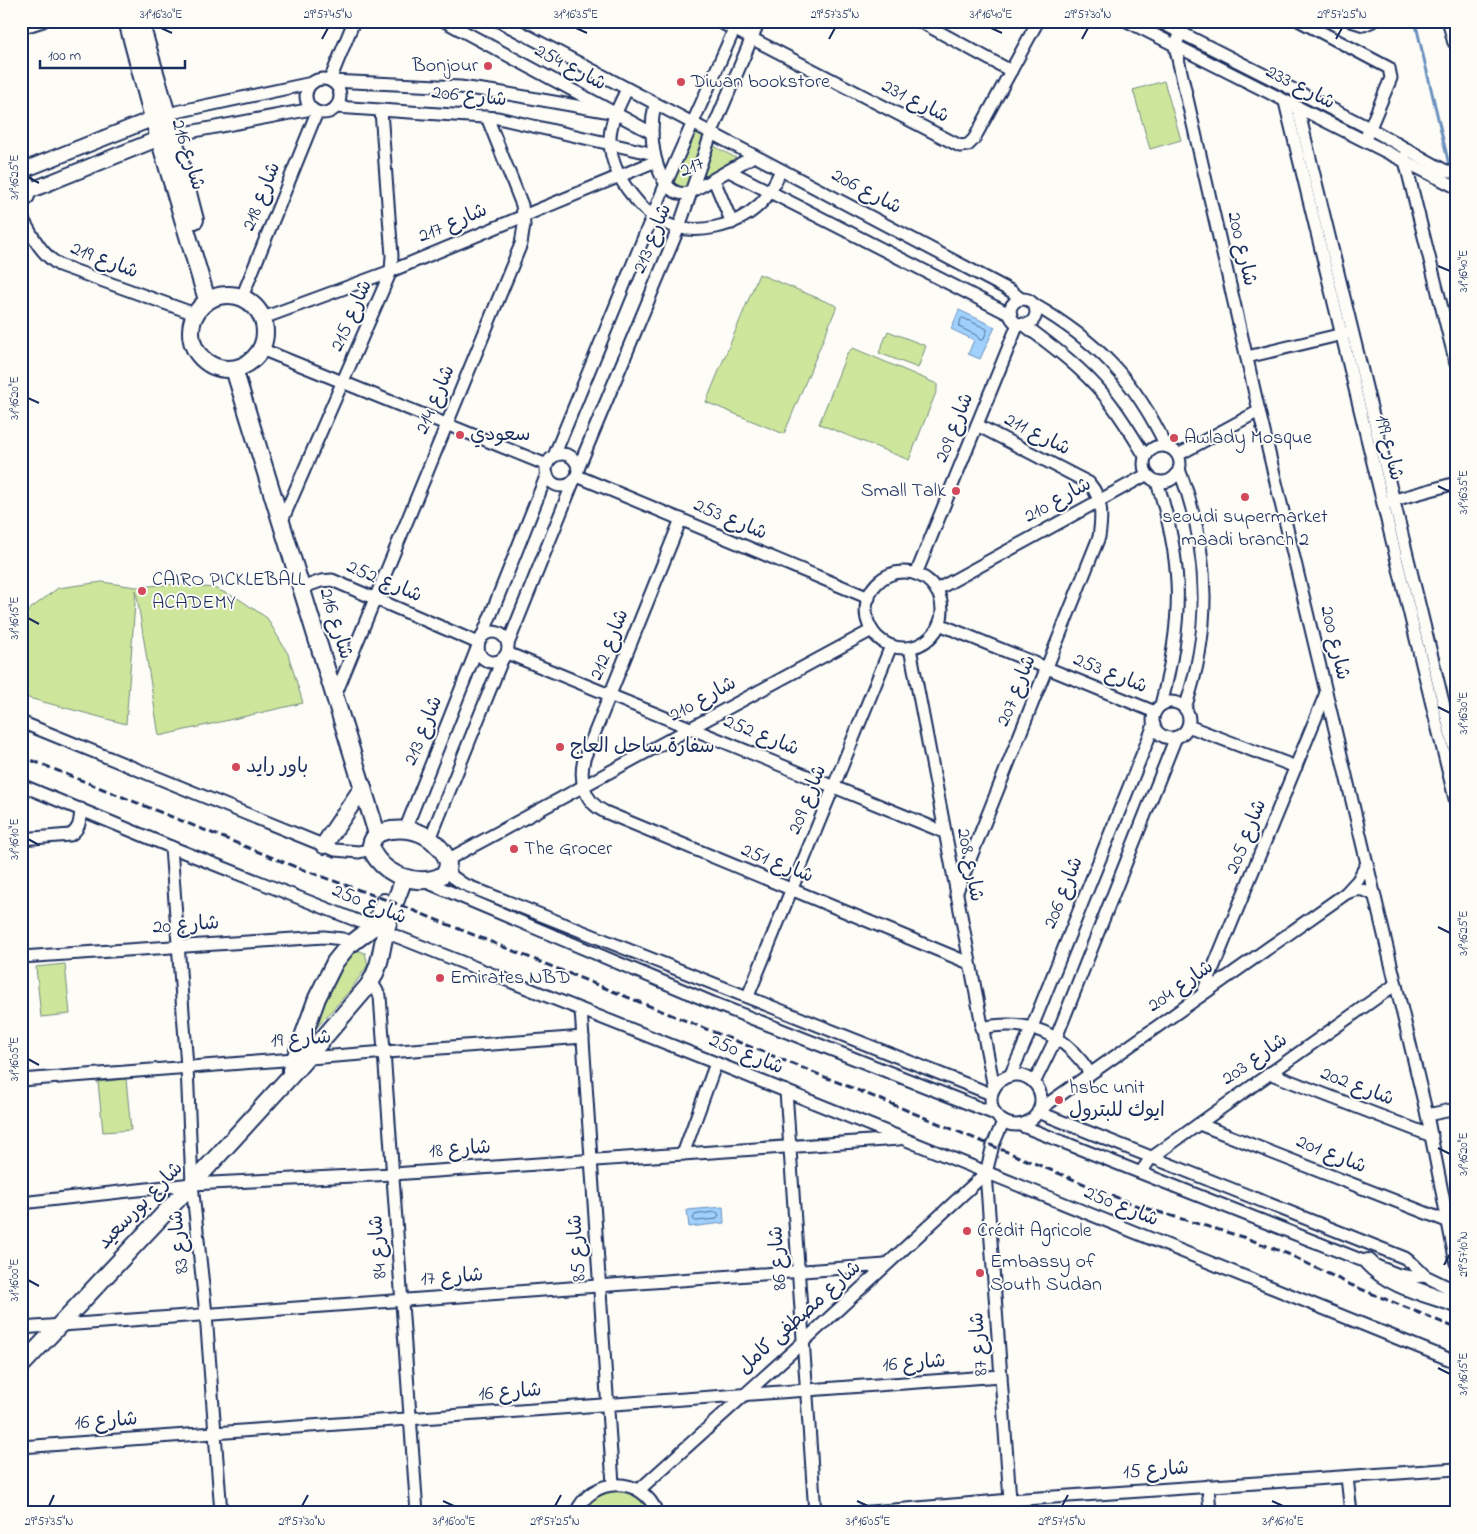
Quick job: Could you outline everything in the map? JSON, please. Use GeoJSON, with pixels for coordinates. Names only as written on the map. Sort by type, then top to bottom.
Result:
{"type":"FeatureCollection","features":[{"type":"Feature","properties":{"kind":"main road","name":"شارع 216"},"geometry":{"type":"LineString","coordinates":[[128,21],[167,136],[211,299]]}},
{"type":"Feature","properties":{"kind":"main road","name":"شارع 216"},"geometry":{"type":"LineString","coordinates":[[140,21],[160,116]]}},
{"type":"Feature","properties":{"kind":"main road"},"geometry":{"type":"LineString","coordinates":[[1450,21],[1456,41]]}},
{"type":"Feature","properties":{"kind":"main road"},"geometry":{"type":"LineString","coordinates":[[223,295],[242,297],[254,305],[263,318],[265,339],[261,349],[250,362],[234,369],[221,369],[209,365],[199,357],[190,336],[195,314],[211,299],[223,295]]}},
{"type":"Feature","properties":{"kind":"main road","name":"شارع 216"},"geometry":{"type":"LineString","coordinates":[[234,369],[377,834]]}},
{"type":"Feature","properties":{"kind":"main road"},"geometry":{"type":"LineString","coordinates":[[324,845],[363,788]]}},
{"type":"Feature","properties":{"kind":"main road"},"geometry":{"type":"LineString","coordinates":[[391,830],[405,830],[418,832],[440,848],[447,865],[440,876],[424,881],[399,876],[380,863],[371,850],[372,841],[377,834],[391,830]]}},
{"type":"Feature","properties":{"kind":"main road","name":"شارع بورسعيد"},"geometry":{"type":"LineString","coordinates":[[21,1366],[192,1184],[371,981],[380,962],[377,920],[399,876]]}},
{"type":"Feature","properties":{"kind":"main road","name":"شارع بورسعيد"},"geometry":{"type":"LineString","coordinates":[[298,1064],[317,998],[335,962],[352,943],[379,929]]}},
{"type":"Feature","properties":{"kind":"main road"},"geometry":{"type":"LineString","coordinates":[[1368,1262],[1391,1280],[1456,1304]]}},
{"type":"Feature","properties":{"kind":"street"},"geometry":{"type":"LineString","coordinates":[[21,28],[43,21]]}},
{"type":"Feature","properties":{"kind":"street"},"geometry":{"type":"LineString","coordinates":[[330,80],[354,21]]}},
{"type":"Feature","properties":{"kind":"street","name":"شارع 254"},"geometry":{"type":"LineString","coordinates":[[444,21],[652,133]]}},
{"type":"Feature","properties":{"kind":"street","name":"شارع 254"},"geometry":{"type":"LineString","coordinates":[[499,21],[692,124]]}},
{"type":"Feature","properties":{"kind":"street","name":"شارع 231"},"geometry":{"type":"LineString","coordinates":[[718,21],[736,25],[752,39],[960,146],[968,145],[974,139],[1038,21]]}},
{"type":"Feature","properties":{"kind":"street","name":"شارع 213"},"geometry":{"type":"LineString","coordinates":[[430,839],[576,475],[679,227],[710,134],[759,21]]}},
{"type":"Feature","properties":{"kind":"street"},"geometry":{"type":"LineString","coordinates":[[919,21],[1011,71]]}},
{"type":"Feature","properties":{"kind":"street","name":"شارع 233"},"geometry":{"type":"LineString","coordinates":[[1127,21],[1298,109],[1456,187]]}},
{"type":"Feature","properties":{"kind":"street","name":"شارع 233"},"geometry":{"type":"LineString","coordinates":[[1158,21],[1370,128],[1444,170],[1456,173]]}},
{"type":"Feature","properties":{"kind":"street"},"geometry":{"type":"LineString","coordinates":[[1300,21],[1389,68],[1391,78],[1364,141]]}},
{"type":"Feature","properties":{"kind":"street"},"geometry":{"type":"LineString","coordinates":[[1351,21],[1364,25],[1373,21]]}},
{"type":"Feature","properties":{"kind":"street","name":"شارع 213"},"geometry":{"type":"LineString","coordinates":[[405,830],[550,465],[666,183],[736,25]]}},
{"type":"Feature","properties":{"kind":"street"},"geometry":{"type":"LineString","coordinates":[[1175,46],[1181,33]]}},
{"type":"Feature","properties":{"kind":"street","name":"شارع 200"},"geometry":{"type":"LineString","coordinates":[[1175,46],[1259,411],[1432,1136],[1452,1229],[1456,1264]]}},
{"type":"Feature","properties":{"kind":"street"},"geometry":{"type":"LineString","coordinates":[[21,171],[160,116],[312,83],[321,79],[330,80],[339,90],[340,96],[336,107],[327,112],[315,111],[167,136],[25,197]]}},
{"type":"Feature","properties":{"kind":"street","name":"شارع 206"},"geometry":{"type":"LineString","coordinates":[[330,80],[497,92],[616,113]]}},
{"type":"Feature","properties":{"kind":"street"},"geometry":{"type":"LineString","coordinates":[[312,83],[308,86],[306,101],[315,111]]}},
{"type":"Feature","properties":{"kind":"street"},"geometry":{"type":"LineString","coordinates":[[627,89],[611,128],[610,144],[613,160],[619,176],[628,191],[653,217],[667,225],[697,230],[732,223],[747,215],[759,205],[770,192],[781,170]]}},
{"type":"Feature","properties":{"kind":"street","name":"شارع 199"},"geometry":{"type":"LineString","coordinates":[[1285,102],[1388,502],[1456,755]]}},
{"type":"Feature","properties":{"kind":"street","name":"217"},"geometry":{"type":"LineString","coordinates":[[655,104],[652,133],[655,157],[669,188],[679,194],[691,192],[754,156]]}},
{"type":"Feature","properties":{"kind":"street","name":"شارع 206"},"geometry":{"type":"LineString","coordinates":[[336,107],[487,117],[610,144],[655,157]]}},
{"type":"Feature","properties":{"kind":"street","name":"شارع 199"},"geometry":{"type":"LineString","coordinates":[[1298,109],[1346,333]]}},
{"type":"Feature","properties":{"kind":"street","name":"شارع 218"},"geometry":{"type":"LineString","coordinates":[[242,297],[315,111]]}},
{"type":"Feature","properties":{"kind":"street","name":"شارع 215"},"geometry":{"type":"LineString","coordinates":[[282,523],[390,270],[392,256],[381,111]]}},
{"type":"Feature","properties":{"kind":"street","name":"شارع 214"},"geometry":{"type":"LineString","coordinates":[[335,696],[518,253],[523,234],[524,215],[522,205],[487,117]]}},
{"type":"Feature","properties":{"kind":"street","name":"شارع 206"},"geometry":{"type":"LineString","coordinates":[[692,124],[1011,291],[1021,299]]}},
{"type":"Feature","properties":{"kind":"street"},"geometry":{"type":"LineString","coordinates":[[1407,149],[1405,161],[1456,364]]}},
{"type":"Feature","properties":{"kind":"street","name":"شارع 217"},"geometry":{"type":"LineString","coordinates":[[263,318],[390,270],[619,176],[655,157]]}},
{"type":"Feature","properties":{"kind":"street"},"geometry":{"type":"LineString","coordinates":[[729,171],[1017,321],[1073,363],[1098,388],[1126,424],[1145,456]]}},
{"type":"Feature","properties":{"kind":"street"},"geometry":{"type":"LineString","coordinates":[[21,176],[28,183],[25,197]]}},
{"type":"Feature","properties":{"kind":"street"},"geometry":{"type":"LineString","coordinates":[[714,180],[732,223]]}},
{"type":"Feature","properties":{"kind":"street","name":"شارع 219"},"geometry":{"type":"LineString","coordinates":[[21,216],[43,252],[59,265],[195,314]]}},
{"type":"Feature","properties":{"kind":"street"},"geometry":{"type":"LineString","coordinates":[[1017,321],[1010,311],[1013,303],[1021,299],[1030,301],[1080,334],[1121,374],[1139,396],[1154,420],[1166,446]]}},
{"type":"Feature","properties":{"kind":"street"},"geometry":{"type":"LineString","coordinates":[[1017,321],[1032,321],[1035,308],[1033,304]]}},
{"type":"Feature","properties":{"kind":"street","name":"شارع 209"},"geometry":{"type":"LineString","coordinates":[[916,574],[1017,321]]}},
{"type":"Feature","properties":{"kind":"street"},"geometry":{"type":"LineString","coordinates":[[1247,357],[1346,333]]}},
{"type":"Feature","properties":{"kind":"street"},"geometry":{"type":"LineString","coordinates":[[261,349],[550,465]]}},
{"type":"Feature","properties":{"kind":"street"},"geometry":{"type":"LineString","coordinates":[[1178,455],[1259,411]]}},
{"type":"Feature","properties":{"kind":"street","name":"شارع 211"},"geometry":{"type":"LineString","coordinates":[[976,425],[1080,477],[1096,491],[1100,500]]}},
{"type":"Feature","properties":{"kind":"street"},"geometry":{"type":"LineString","coordinates":[[1166,446],[1173,449],[1178,455],[1179,469],[1176,476],[1171,480],[1156,482],[1146,475],[1143,462],[1145,456],[1154,447],[1166,446]]}},
{"type":"Feature","properties":{"kind":"street"},"geometry":{"type":"LineString","coordinates":[[562,454],[570,456],[576,461],[576,475],[567,485],[559,485],[552,481],[550,465],[562,454]]}},
{"type":"Feature","properties":{"kind":"street"},"geometry":{"type":"LineString","coordinates":[[1179,469],[1189,494],[1196,521],[1201,547],[1204,583],[1201,650],[1194,682],[1185,708]]}},
{"type":"Feature","properties":{"kind":"street","name":"شارع 253"},"geometry":{"type":"LineString","coordinates":[[576,475],[869,598]]}},
{"type":"Feature","properties":{"kind":"street","name":"شارع 210"},"geometry":{"type":"LineString","coordinates":[[936,590],[1146,475]]}},
{"type":"Feature","properties":{"kind":"street"},"geometry":{"type":"LineString","coordinates":[[1156,482],[1167,513],[1174,544],[1178,576],[1178,608],[1176,641],[1154,725],[1156,730],[1165,737],[1176,737]]}},
{"type":"Feature","properties":{"kind":"street"},"geometry":{"type":"LineString","coordinates":[[1388,502],[1456,483]]}},
{"type":"Feature","properties":{"kind":"street","name":"شارع 207"},"geometry":{"type":"LineString","coordinates":[[956,894],[1099,537],[1101,525],[1100,500]]}},
{"type":"Feature","properties":{"kind":"street","name":"شارع 199"},"geometry":{"type":"LineString","coordinates":[[1388,502],[1456,802]]}},
{"type":"Feature","properties":{"kind":"street","name":"شارع 212"},"geometry":{"type":"LineString","coordinates":[[584,786],[582,777],[584,759],[681,520]]}},
{"type":"Feature","properties":{"kind":"street"},"geometry":{"type":"LineString","coordinates":[[906,573],[916,574],[930,583],[936,590],[942,606],[939,624],[933,636],[922,644],[910,648],[891,646],[880,639],[872,630],[867,614],[869,598],[880,582],[888,577],[906,573]]}},
{"type":"Feature","properties":{"kind":"street","name":"شارع 252"},"geometry":{"type":"LineString","coordinates":[[301,588],[322,580],[332,580],[479,642]]}},
{"type":"Feature","properties":{"kind":"street","name":"شارع 253"},"geometry":{"type":"LineString","coordinates":[[939,624],[1046,668],[1158,708]]}},
{"type":"Feature","properties":{"kind":"street","name":"شارع 210"},"geometry":{"type":"LineString","coordinates":[[447,865],[584,786],[872,630]]}},
{"type":"Feature","properties":{"kind":"street"},"geometry":{"type":"LineString","coordinates":[[490,632],[499,633],[506,639],[506,652],[493,663],[483,660],[478,651],[479,642],[490,632]]}},
{"type":"Feature","properties":{"kind":"street","name":"شارع 209"},"geometry":{"type":"LineString","coordinates":[[748,996],[891,646]]}},
{"type":"Feature","properties":{"kind":"street","name":"شارع 208"},"geometry":{"type":"LineString","coordinates":[[910,648],[992,1091]]}},
{"type":"Feature","properties":{"kind":"street","name":"شارع 252"},"geometry":{"type":"LineString","coordinates":[[506,652],[944,832]]}},
{"type":"Feature","properties":{"kind":"street","name":"شارع 205"},"geometry":{"type":"LineString","coordinates":[[1202,995],[1326,693]]}},
{"type":"Feature","properties":{"kind":"street"},"geometry":{"type":"LineString","coordinates":[[1034,1084],[1056,1038],[1176,737],[1188,726],[1188,714],[1185,708],[1174,702],[1158,708]]}},
{"type":"Feature","properties":{"kind":"street","name":"شارع 250"},"geometry":{"type":"LineString","coordinates":[[21,722],[324,845],[347,852],[371,850]]}},
{"type":"Feature","properties":{"kind":"street","name":"شارع 206"},"geometry":{"type":"LineString","coordinates":[[1010,1076],[1032,1027],[1154,725]]}},
{"type":"Feature","properties":{"kind":"street"},"geometry":{"type":"LineString","coordinates":[[1188,726],[1296,767]]}},
{"type":"Feature","properties":{"kind":"street","name":"شارع 250"},"geometry":{"type":"LineString","coordinates":[[21,785],[171,847],[716,1062],[1456,1362]]}},
{"type":"Feature","properties":{"kind":"street","name":"شارع 251"},"geometry":{"type":"LineString","coordinates":[[584,786],[591,802],[605,812],[969,963]]}},
{"type":"Feature","properties":{"kind":"street"},"geometry":{"type":"LineString","coordinates":[[21,839],[70,835],[80,825],[81,809]]}},
{"type":"Feature","properties":{"kind":"street","name":"شارع 83"},"geometry":{"type":"LineString","coordinates":[[171,847],[187,1067],[192,1184],[206,1314],[221,1513]]}},
{"type":"Feature","properties":{"kind":"street","name":"شارع 204"},"geometry":{"type":"LineString","coordinates":[[1345,894],[1358,880],[1367,863]]}},
{"type":"Feature","properties":{"kind":"street"},"geometry":{"type":"LineString","coordinates":[[447,865],[453,877],[463,884],[992,1091]]}},
{"type":"Feature","properties":{"kind":"street","name":"شارع 250"},"geometry":{"type":"LineString","coordinates":[[424,881],[713,1003],[999,1118]]}},
{"type":"Feature","properties":{"kind":"street","name":"شارع 204"},"geometry":{"type":"LineString","coordinates":[[1038,1111],[1345,894],[1352,890],[1361,889],[1369,891],[1375,896]]}},
{"type":"Feature","properties":{"kind":"street","name":"شارع 20"},"geometry":{"type":"LineString","coordinates":[[21,957],[324,936],[343,939],[352,943]]}},
{"type":"Feature","properties":{"kind":"street","name":"شارع 84"},"geometry":{"type":"LineString","coordinates":[[371,981],[380,996],[417,1513]]}},
{"type":"Feature","properties":{"kind":"street","name":"شارع 203"},"geometry":{"type":"LineString","coordinates":[[1140,1172],[1151,1158],[1396,984]]}},
{"type":"Feature","properties":{"kind":"street","name":"شارع 85"},"geometry":{"type":"LineString","coordinates":[[581,1010],[612,1484]]}},
{"type":"Feature","properties":{"kind":"street"},"geometry":{"type":"LineString","coordinates":[[981,1028],[998,1024],[1016,1024],[1047,1032],[1072,1049],[1090,1073]]}},
{"type":"Feature","properties":{"kind":"street","name":"شارع 19"},"geometry":{"type":"LineString","coordinates":[[21,1080],[187,1067],[298,1064],[384,1052],[583,1037]]}},
{"type":"Feature","properties":{"kind":"street"},"geometry":{"type":"LineString","coordinates":[[683,1154],[716,1062]]}},
{"type":"Feature","properties":{"kind":"street","name":"شارع 202"},"geometry":{"type":"LineString","coordinates":[[1269,1073],[1432,1136]]}},
{"type":"Feature","properties":{"kind":"street"},"geometry":{"type":"LineString","coordinates":[[1010,1076],[1023,1076],[1034,1084],[1041,1099],[1038,1111],[1033,1118],[1014,1126],[999,1118],[991,1103],[992,1091],[998,1083],[1010,1076]]}},
{"type":"Feature","properties":{"kind":"street","name":"شارع 86"},"geometry":{"type":"LineString","coordinates":[[786,1091],[815,1513]]}},
{"type":"Feature","properties":{"kind":"street"},"geometry":{"type":"LineString","coordinates":[[1427,1115],[1456,1108]]}},
{"type":"Feature","properties":{"kind":"street","name":"شارع 250"},"geometry":{"type":"LineString","coordinates":[[1038,1111],[1151,1158],[1405,1258],[1424,1276],[1456,1291]]}},
{"type":"Feature","properties":{"kind":"street"},"geometry":{"type":"LineString","coordinates":[[986,1172],[999,1118]]}},
{"type":"Feature","properties":{"kind":"street","name":"شارع 201"},"geometry":{"type":"LineString","coordinates":[[1199,1124],[1452,1229]]}},
{"type":"Feature","properties":{"kind":"street","name":"شارع 250"},"geometry":{"type":"LineString","coordinates":[[1020,1125],[1368,1262],[1406,1276],[1424,1276]]}},
{"type":"Feature","properties":{"kind":"street","name":"شارع 18"},"geometry":{"type":"LineString","coordinates":[[21,1203],[192,1184],[393,1174],[902,1138]]}},
{"type":"Feature","properties":{"kind":"street","name":"شارع مصطفى كامل"},"geometry":{"type":"LineString","coordinates":[[639,1490],[803,1342],[986,1172]]}},
{"type":"Feature","properties":{"kind":"street","name":"شارع 87"},"geometry":{"type":"LineString","coordinates":[[986,1172],[1012,1513]]}},
{"type":"Feature","properties":{"kind":"street","name":"شارع 17"},"geometry":{"type":"LineString","coordinates":[[21,1328],[885,1265]]}},
{"type":"Feature","properties":{"kind":"street","name":"شارع 16"},"geometry":{"type":"LineString","coordinates":[[21,1447],[1001,1376]]}},
{"type":"Feature","properties":{"kind":"street","name":"شارع 15"},"geometry":{"type":"LineString","coordinates":[[859,1513],[1010,1500],[1456,1469]]}},
{"type":"Feature","properties":{"kind":"street"},"geometry":{"type":"LineString","coordinates":[[1347,1476],[1351,1513]]}},
{"type":"Feature","properties":{"kind":"street"},"geometry":{"type":"LineString","coordinates":[[576,1513],[580,1504],[591,1492],[612,1484],[622,1484],[639,1490],[649,1498],[657,1513]]}},
{"type":"Feature","properties":{"kind":"street"},"geometry":{"type":"LineString","coordinates":[[1208,1486],[1210,1513]]}},
{"type":"Feature","properties":{"kind":"green space"},"geometry":{"type":"Polygon","coordinates":[[[1164,81],[1181,140],[1150,149],[1133,90],[1164,81]]]}},
{"type":"Feature","properties":{"kind":"green space"},"geometry":{"type":"Polygon","coordinates":[[[693,129],[707,136],[688,190],[683,192],[669,183],[693,129]]]}},
{"type":"Feature","properties":{"kind":"green space"},"geometry":{"type":"Polygon","coordinates":[[[712,145],[736,158],[736,161],[695,186],[712,145]]]}},
{"type":"Feature","properties":{"kind":"green space"},"geometry":{"type":"Polygon","coordinates":[[[759,274],[837,306],[784,434],[706,402],[759,274]]]}},
{"type":"Feature","properties":{"kind":"green space"},"geometry":{"type":"Polygon","coordinates":[[[888,331],[926,346],[918,368],[879,353],[888,331]]]}},
{"type":"Feature","properties":{"kind":"green space"},"geometry":{"type":"Polygon","coordinates":[[[853,348],[937,384],[937,390],[909,460],[819,424],[847,353],[853,348]]]}},
{"type":"Feature","properties":{"kind":"green space"},"geometry":{"type":"Polygon","coordinates":[[[102,582],[136,587],[175,584],[214,588],[239,599],[267,618],[288,654],[303,703],[159,736],[136,590],[126,724],[21,696],[21,621],[30,609],[58,588],[102,582]]]}},
{"type":"Feature","properties":{"kind":"green space"},"geometry":{"type":"Polygon","coordinates":[[[357,950],[365,953],[368,965],[351,989],[310,1035],[333,974],[346,954],[357,950]]]}},
{"type":"Feature","properties":{"kind":"green space"},"geometry":{"type":"Polygon","coordinates":[[[65,964],[70,1014],[41,1017],[36,967],[65,964]]]}},
{"type":"Feature","properties":{"kind":"green space"},"geometry":{"type":"Polygon","coordinates":[[[126,1079],[131,1130],[103,1132],[98,1082],[126,1079]]]}},
{"type":"Feature","properties":{"kind":"green space"},"geometry":{"type":"Polygon","coordinates":[[[610,1487],[635,1492],[644,1500],[652,1513],[578,1513],[590,1495],[610,1487]]]}},
{"type":"Feature","properties":{"kind":"water"},"geometry":{"type":"Polygon","coordinates":[[[959,310],[995,327],[980,359],[968,354],[974,340],[951,329],[959,310]]]}},
{"type":"Feature","properties":{"kind":"water"},"geometry":{"type":"Polygon","coordinates":[[[723,1207],[724,1223],[689,1227],[687,1210],[723,1207]]]}},
{"type":"Feature","properties":{"kind":"waterway"},"geometry":{"type":"LineString","coordinates":[[1415,21],[1450,169]]}},
{"type":"Feature","properties":{"kind":"railway"},"geometry":{"type":"LineString","coordinates":[[21,756],[301,869],[395,903],[882,1100],[1135,1205],[1246,1238],[1288,1254],[1351,1285],[1456,1328]]}},
{"type":"Feature","properties":{"kind":"place","name":"Bonjour"},"geometry":{"type":"Point","coordinates":[488,66]}},
{"type":"Feature","properties":{"kind":"place","name":"Diwan bookstore"},"geometry":{"type":"Point","coordinates":[681,82]}},
{"type":"Feature","properties":{"kind":"place","name":"سعودي"},"geometry":{"type":"Point","coordinates":[460,435]}},
{"type":"Feature","properties":{"kind":"place","name":"Awlady Mosque"},"geometry":{"type":"Point","coordinates":[1174,438]}},
{"type":"Feature","properties":{"kind":"place","name":"Small Talk"},"geometry":{"type":"Point","coordinates":[956,491]}},
{"type":"Feature","properties":{"kind":"place","name":"seoudi supermarket maadi branch 2"},"geometry":{"type":"Point","coordinates":[1245,497]}},
{"type":"Feature","properties":{"kind":"place","name":"CAIRO PICKLEBALL ACADEMY"},"geometry":{"type":"Point","coordinates":[142,591]}},
{"type":"Feature","properties":{"kind":"place","name":"سفارة ساحل العاج"},"geometry":{"type":"Point","coordinates":[560,747]}},
{"type":"Feature","properties":{"kind":"place","name":"باور رايد"},"geometry":{"type":"Point","coordinates":[236,767]}},
{"type":"Feature","properties":{"kind":"place","name":"The Grocer"},"geometry":{"type":"Point","coordinates":[514,849]}},
{"type":"Feature","properties":{"kind":"place","name":"Emirates NBD"},"geometry":{"type":"Point","coordinates":[440,978]}},
{"type":"Feature","properties":{"kind":"place","name":"hsbc unit ايوك للبترول"},"geometry":{"type":"Point","coordinates":[1059,1100]}},
{"type":"Feature","properties":{"kind":"place","name":"Crédit Agricole"},"geometry":{"type":"Point","coordinates":[967,1231]}},
{"type":"Feature","properties":{"kind":"place","name":"Embassy of South Sudan"},"geometry":{"type":"Point","coordinates":[980,1273]}}]}
